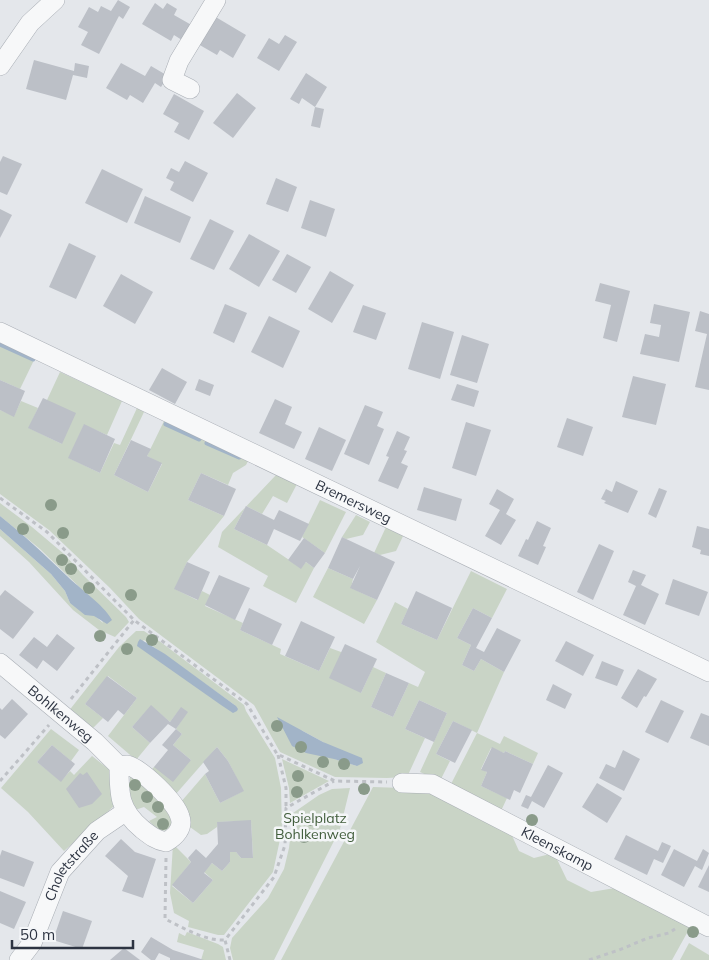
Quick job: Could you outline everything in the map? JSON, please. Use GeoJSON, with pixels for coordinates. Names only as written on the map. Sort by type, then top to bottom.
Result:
{"type":"FeatureCollection","features":[{"type":"Feature","properties":{"kind":"street"},"geometry":{"type":"LineString","coordinates":[[0,66],[30,23],[55,0]]}},
{"type":"Feature","properties":{"kind":"street"},"geometry":{"type":"LineString","coordinates":[[190,89],[172,80],[179,62],[216,0]]}},
{"type":"Feature","properties":{"kind":"street","name":"Bremersweg"},"geometry":{"type":"LineString","coordinates":[[0,332],[709,672]]}},
{"type":"Feature","properties":{"kind":"street","name":"Bohlkenweg"},"geometry":{"type":"LineString","coordinates":[[0,663],[95,742],[119,766],[126,765],[143,775],[170,800],[181,818],[180,828],[175,837],[166,842]]}},
{"type":"Feature","properties":{"kind":"street"},"geometry":{"type":"LineString","coordinates":[[119,766],[121,803],[125,812],[133,822],[155,840],[166,842]]}},
{"type":"Feature","properties":{"kind":"street","name":"Kleenskamp"},"geometry":{"type":"LineString","coordinates":[[402,783],[432,784],[701,923]]}},
{"type":"Feature","properties":{"kind":"street","name":"Choletstraße"},"geometry":{"type":"LineString","coordinates":[[20,960],[32,943],[60,872],[97,831],[125,812]]}},
{"type":"Feature","properties":{"kind":"path"},"geometry":{"type":"LineString","coordinates":[[0,498],[47,532],[134,620],[247,704],[278,754],[286,788],[285,845],[274,877],[225,940]]}},
{"type":"Feature","properties":{"kind":"path"},"geometry":{"type":"LineString","coordinates":[[278,754],[334,781],[402,783]]}},
{"type":"Feature","properties":{"kind":"path"},"geometry":{"type":"LineString","coordinates":[[286,808],[334,781]]}},
{"type":"Feature","properties":{"kind":"path"},"geometry":{"type":"LineString","coordinates":[[166,842],[165,918],[188,930],[216,940],[225,940]]}},
{"type":"Feature","properties":{"kind":"path"},"geometry":{"type":"LineString","coordinates":[[589,960],[648,938],[701,923]]}},
{"type":"Feature","properties":{"kind":"path"},"geometry":{"type":"LineString","coordinates":[[225,940],[230,960]]}},
{"type":"Feature","properties":{"kind":"green space"},"geometry":{"type":"Polygon","coordinates":[[[0,341],[35,358],[20,389],[0,380],[0,341]]]}},
{"type":"Feature","properties":{"kind":"green space"},"geometry":{"type":"Polygon","coordinates":[[[60,372],[122,401],[107,435],[84,425],[69,458],[100,473],[114,443],[120,445],[137,408],[144,412],[114,475],[148,492],[162,464],[147,456],[164,421],[249,459],[246,465],[233,473],[228,485],[201,473],[188,500],[224,516],[187,562],[175,589],[197,600],[202,591],[210,595],[205,606],[243,623],[240,630],[281,649],[280,654],[319,671],[330,648],[341,652],[361,693],[373,667],[386,673],[371,707],[393,717],[409,683],[418,687],[425,672],[376,642],[395,602],[408,609],[401,624],[437,640],[471,571],[507,589],[492,618],[473,608],[457,638],[471,645],[462,665],[474,671],[481,659],[504,672],[477,733],[453,721],[436,754],[450,761],[440,781],[420,772],[447,713],[419,700],[405,729],[425,738],[408,775],[404,777],[335,777],[280,752],[254,705],[139,619],[110,588],[49,530],[0,494],[0,410],[14,416],[21,401],[38,408],[29,428],[62,444],[47,400],[60,372]],[[301,730],[335,759],[357,766],[323,742],[301,730]]]}},
{"type":"Feature","properties":{"kind":"green space"},"geometry":{"type":"Polygon","coordinates":[[[276,475],[297,484],[287,503],[273,496],[262,514],[246,506],[276,475]]]}},
{"type":"Feature","properties":{"kind":"green space"},"geometry":{"type":"Polygon","coordinates":[[[320,500],[346,512],[325,553],[302,537],[320,500]]]}},
{"type":"Feature","properties":{"kind":"green space"},"geometry":{"type":"Polygon","coordinates":[[[0,503],[64,554],[126,617],[129,622],[115,637],[99,630],[73,610],[29,562],[0,536],[0,529],[51,574],[65,591],[70,603],[94,615],[103,623],[95,602],[40,549],[0,516],[0,503]]]}},
{"type":"Feature","properties":{"kind":"green space"},"geometry":{"type":"Polygon","coordinates":[[[245,507],[234,529],[267,545],[301,568],[306,562],[314,568],[296,603],[263,586],[268,576],[218,547],[222,532],[245,507]]]}},
{"type":"Feature","properties":{"kind":"green space"},"geometry":{"type":"Polygon","coordinates":[[[356,515],[370,522],[363,535],[346,539],[342,537],[356,515]]]}},
{"type":"Feature","properties":{"kind":"green space"},"geometry":{"type":"Polygon","coordinates":[[[386,527],[404,534],[396,551],[380,555],[374,553],[386,527]]]}},
{"type":"Feature","properties":{"kind":"green space"},"geometry":{"type":"Polygon","coordinates":[[[328,568],[353,579],[351,588],[377,600],[364,624],[313,597],[328,568]]]}},
{"type":"Feature","properties":{"kind":"green space"},"geometry":{"type":"Polygon","coordinates":[[[136,631],[144,631],[162,643],[244,705],[275,758],[281,788],[282,830],[273,872],[224,935],[188,927],[189,921],[174,913],[170,893],[173,844],[191,862],[172,886],[193,903],[213,880],[204,872],[212,863],[222,871],[230,862],[230,852],[236,852],[241,858],[253,857],[251,821],[217,822],[217,827],[207,834],[201,835],[190,827],[189,817],[180,803],[205,774],[220,803],[243,791],[228,761],[217,747],[175,795],[149,772],[154,767],[191,760],[173,745],[182,734],[176,729],[187,712],[181,708],[170,722],[151,706],[132,727],[150,743],[136,760],[108,736],[137,698],[108,676],[85,704],[103,718],[90,731],[68,712],[119,647],[136,631]],[[144,640],[138,646],[201,689],[236,706],[144,640]]]}},
{"type":"Feature","properties":{"kind":"green space"},"geometry":{"type":"Polygon","coordinates":[[[51,729],[79,750],[71,761],[52,745],[37,762],[61,781],[70,771],[74,775],[92,756],[111,771],[114,806],[64,851],[28,812],[1,788],[51,729]]]}},
{"type":"Feature","properties":{"kind":"green space"},"geometry":{"type":"Polygon","coordinates":[[[477,733],[500,744],[504,736],[538,753],[533,764],[505,751],[504,753],[491,748],[481,769],[487,772],[481,786],[507,798],[501,811],[450,786],[477,733]]]}},
{"type":"Feature","properties":{"kind":"green space"},"geometry":{"type":"Polygon","coordinates":[[[282,759],[329,781],[290,803],[289,788],[282,759]]]}},
{"type":"Feature","properties":{"kind":"green space"},"geometry":{"type":"Polygon","coordinates":[[[130,775],[167,806],[173,824],[169,830],[159,831],[149,821],[157,817],[144,807],[135,810],[130,803],[130,775]]]}},
{"type":"Feature","properties":{"kind":"green space"},"geometry":{"type":"Polygon","coordinates":[[[373,787],[433,789],[509,829],[519,851],[534,858],[554,853],[567,880],[591,892],[621,887],[692,924],[672,960],[281,960],[373,787]]]}},
{"type":"Feature","properties":{"kind":"green space","name":"Spielplatz Bohlkenweg"},"geometry":{"type":"Polygon","coordinates":[[[350,788],[340,829],[274,960],[233,960],[230,948],[232,938],[268,898],[284,869],[289,848],[293,813],[319,795],[332,789],[350,788]]]}},
{"type":"Feature","properties":{"kind":"green space"},"geometry":{"type":"Polygon","coordinates":[[[187,932],[223,947],[226,960],[201,960],[204,950],[177,942],[179,933],[185,936],[187,932]]]}},
{"type":"Feature","properties":{"kind":"green space"},"geometry":{"type":"Polygon","coordinates":[[[689,943],[709,955],[709,960],[680,960],[689,943]]]}},
{"type":"Feature","properties":{"kind":"water"},"geometry":{"type":"Polygon","coordinates":[[[0,516],[97,602],[112,620],[107,624],[94,616],[85,615],[70,603],[65,591],[51,574],[0,529],[0,516]]]}},
{"type":"Feature","properties":{"kind":"water"},"geometry":{"type":"Polygon","coordinates":[[[140,639],[165,654],[236,706],[237,711],[233,713],[137,646],[140,639]]]}},
{"type":"Feature","properties":{"kind":"water"},"geometry":{"type":"Polygon","coordinates":[[[277,717],[323,742],[362,758],[363,763],[357,766],[306,753],[292,746],[277,717]]]}},
{"type":"Feature","properties":{"kind":"building"},"geometry":{"type":"Polygon","coordinates":[[[118,0],[130,7],[123,19],[119,16],[99,54],[81,45],[88,32],[78,27],[89,7],[98,12],[101,6],[111,11],[118,0]]]}},
{"type":"Feature","properties":{"kind":"building"},"geometry":{"type":"Polygon","coordinates":[[[155,3],[163,9],[167,3],[177,9],[174,15],[195,27],[185,42],[174,35],[171,41],[142,24],[155,3]]]}},
{"type":"Feature","properties":{"kind":"building"},"geometry":{"type":"Polygon","coordinates":[[[214,16],[246,35],[233,58],[220,50],[217,55],[198,44],[214,16]]]}},
{"type":"Feature","properties":{"kind":"building"},"geometry":{"type":"Polygon","coordinates":[[[285,35],[297,42],[279,71],[257,58],[269,38],[279,44],[285,35]]]}},
{"type":"Feature","properties":{"kind":"building"},"geometry":{"type":"Polygon","coordinates":[[[34,60],[74,71],[75,63],[89,66],[87,78],[73,75],[66,100],[26,89],[34,60]]]}},
{"type":"Feature","properties":{"kind":"building"},"geometry":{"type":"Polygon","coordinates":[[[121,63],[145,76],[151,66],[168,76],[161,87],[155,83],[143,103],[130,95],[127,100],[106,88],[121,63]]]}},
{"type":"Feature","properties":{"kind":"building"},"geometry":{"type":"Polygon","coordinates":[[[306,73],[327,87],[315,107],[302,98],[299,104],[290,99],[306,73]]]}},
{"type":"Feature","properties":{"kind":"building"},"geometry":{"type":"Polygon","coordinates":[[[237,93],[256,108],[233,138],[213,123],[237,93]]]}},
{"type":"Feature","properties":{"kind":"building"},"geometry":{"type":"Polygon","coordinates":[[[174,94],[204,111],[189,140],[174,132],[179,123],[163,114],[174,94]]]}},
{"type":"Feature","properties":{"kind":"building"},"geometry":{"type":"Polygon","coordinates":[[[315,107],[324,109],[320,128],[311,126],[315,107]]]}},
{"type":"Feature","properties":{"kind":"building"},"geometry":{"type":"Polygon","coordinates":[[[3,156],[22,164],[7,195],[0,192],[0,162],[3,156]]]}},
{"type":"Feature","properties":{"kind":"building"},"geometry":{"type":"Polygon","coordinates":[[[185,161],[208,173],[193,202],[170,190],[174,182],[166,178],[171,168],[179,172],[185,161]]]}},
{"type":"Feature","properties":{"kind":"building"},"geometry":{"type":"Polygon","coordinates":[[[102,169],[143,189],[127,223],[85,203],[102,169]]]}},
{"type":"Feature","properties":{"kind":"building"},"geometry":{"type":"Polygon","coordinates":[[[276,178],[297,187],[288,212],[266,204],[276,178]]]}},
{"type":"Feature","properties":{"kind":"building"},"geometry":{"type":"Polygon","coordinates":[[[145,196],[191,217],[180,243],[134,223],[145,196]]]}},
{"type":"Feature","properties":{"kind":"building"},"geometry":{"type":"Polygon","coordinates":[[[310,200],[335,209],[326,237],[301,228],[310,200]]]}},
{"type":"Feature","properties":{"kind":"building"},"geometry":{"type":"Polygon","coordinates":[[[0,209],[12,215],[0,238],[0,209]]]}},
{"type":"Feature","properties":{"kind":"building"},"geometry":{"type":"Polygon","coordinates":[[[210,219],[234,231],[214,270],[190,259],[210,219]]]}},
{"type":"Feature","properties":{"kind":"building"},"geometry":{"type":"Polygon","coordinates":[[[249,234],[280,251],[259,287],[229,269],[249,234]]]}},
{"type":"Feature","properties":{"kind":"building"},"geometry":{"type":"Polygon","coordinates":[[[69,243],[96,256],[76,299],[49,287],[69,243]]]}},
{"type":"Feature","properties":{"kind":"building"},"geometry":{"type":"Polygon","coordinates":[[[287,254],[311,267],[296,293],[272,280],[287,254]]]}},
{"type":"Feature","properties":{"kind":"building"},"geometry":{"type":"Polygon","coordinates":[[[330,271],[354,285],[332,323],[308,309],[330,271]]]}},
{"type":"Feature","properties":{"kind":"building"},"geometry":{"type":"Polygon","coordinates":[[[121,274],[153,292],[135,324],[103,306],[121,274]]]}},
{"type":"Feature","properties":{"kind":"building"},"geometry":{"type":"Polygon","coordinates":[[[600,283],[630,291],[617,342],[603,338],[611,305],[595,301],[600,283]]]}},
{"type":"Feature","properties":{"kind":"building"},"geometry":{"type":"Polygon","coordinates":[[[225,304],[247,313],[234,343],[213,333],[225,304]]]}},
{"type":"Feature","properties":{"kind":"building"},"geometry":{"type":"Polygon","coordinates":[[[654,304],[690,312],[679,362],[640,354],[645,334],[659,337],[661,325],[650,323],[654,304]]]}},
{"type":"Feature","properties":{"kind":"building"},"geometry":{"type":"Polygon","coordinates":[[[363,305],[386,313],[376,340],[353,332],[363,305]]]}},
{"type":"Feature","properties":{"kind":"building"},"geometry":{"type":"Polygon","coordinates":[[[700,311],[709,314],[709,390],[695,387],[707,334],[695,331],[700,311]]]}},
{"type":"Feature","properties":{"kind":"building"},"geometry":{"type":"Polygon","coordinates":[[[269,316],[300,331],[283,368],[251,352],[269,316]]]}},
{"type":"Feature","properties":{"kind":"building"},"geometry":{"type":"Polygon","coordinates":[[[422,322],[454,332],[440,379],[408,369],[422,322]]]}},
{"type":"Feature","properties":{"kind":"building"},"geometry":{"type":"Polygon","coordinates":[[[462,335],[489,344],[477,383],[450,375],[462,335]]]}},
{"type":"Feature","properties":{"kind":"building"},"geometry":{"type":"Polygon","coordinates":[[[162,368],[187,382],[175,404],[149,390],[162,368]]]}},
{"type":"Feature","properties":{"kind":"building"},"geometry":{"type":"Polygon","coordinates":[[[633,376],[666,384],[656,425],[622,417],[633,376]]]}},
{"type":"Feature","properties":{"kind":"building"},"geometry":{"type":"Polygon","coordinates":[[[199,379],[214,385],[210,396],[195,390],[199,379]]]}},
{"type":"Feature","properties":{"kind":"building"},"geometry":{"type":"Polygon","coordinates":[[[0,380],[25,391],[14,417],[0,410],[0,380]]]}},
{"type":"Feature","properties":{"kind":"building"},"geometry":{"type":"Polygon","coordinates":[[[457,384],[479,391],[474,407],[451,400],[457,384]]]}},
{"type":"Feature","properties":{"kind":"building"},"geometry":{"type":"Polygon","coordinates":[[[43,398],[76,413],[62,444],[28,428],[43,398]]]}},
{"type":"Feature","properties":{"kind":"building"},"geometry":{"type":"Polygon","coordinates":[[[275,399],[292,407],[285,424],[302,432],[294,449],[259,433],[275,399]]]}},
{"type":"Feature","properties":{"kind":"building"},"geometry":{"type":"Polygon","coordinates":[[[365,405],[383,412],[377,426],[384,429],[369,465],[344,454],[365,405]]]}},
{"type":"Feature","properties":{"kind":"building"},"geometry":{"type":"Polygon","coordinates":[[[567,418],[593,427],[583,456],[557,447],[567,418]]]}},
{"type":"Feature","properties":{"kind":"building"},"geometry":{"type":"Polygon","coordinates":[[[466,422],[491,430],[476,476],[452,468],[466,422]]]}},
{"type":"Feature","properties":{"kind":"building"},"geometry":{"type":"Polygon","coordinates":[[[84,424],[115,439],[100,473],[68,458],[84,424]]]}},
{"type":"Feature","properties":{"kind":"building"},"geometry":{"type":"Polygon","coordinates":[[[319,427],[346,440],[332,471],[305,459],[319,427]]]}},
{"type":"Feature","properties":{"kind":"building"},"geometry":{"type":"Polygon","coordinates":[[[397,431],[410,437],[404,450],[407,451],[401,463],[408,466],[398,489],[378,481],[389,457],[386,456],[397,431]]]}},
{"type":"Feature","properties":{"kind":"building"},"geometry":{"type":"Polygon","coordinates":[[[131,440],[151,449],[147,456],[162,463],[148,492],[114,475],[131,440]]]}},
{"type":"Feature","properties":{"kind":"building"},"geometry":{"type":"Polygon","coordinates":[[[201,473],[236,489],[224,516],[188,500],[201,473]]]}},
{"type":"Feature","properties":{"kind":"building"},"geometry":{"type":"Polygon","coordinates":[[[616,481],[638,491],[628,513],[604,503],[606,501],[601,499],[606,489],[612,492],[616,481]]]}},
{"type":"Feature","properties":{"kind":"building"},"geometry":{"type":"Polygon","coordinates":[[[424,487],[462,499],[456,521],[417,510],[424,487]]]}},
{"type":"Feature","properties":{"kind":"building"},"geometry":{"type":"Polygon","coordinates":[[[659,488],[667,491],[656,518],[648,514],[659,488]]]}},
{"type":"Feature","properties":{"kind":"building"},"geometry":{"type":"Polygon","coordinates":[[[497,489],[514,499],[506,514],[516,520],[501,545],[485,536],[500,510],[489,504],[497,489]]]}},
{"type":"Feature","properties":{"kind":"building"},"geometry":{"type":"Polygon","coordinates":[[[246,506],[274,520],[279,510],[309,524],[300,541],[274,529],[267,545],[234,529],[246,506]]]}},
{"type":"Feature","properties":{"kind":"building"},"geometry":{"type":"Polygon","coordinates":[[[537,521],[551,528],[543,546],[546,547],[538,565],[518,556],[537,521]]]}},
{"type":"Feature","properties":{"kind":"building"},"geometry":{"type":"Polygon","coordinates":[[[697,526],[709,529],[709,556],[700,554],[701,550],[692,547],[697,526]]]}},
{"type":"Feature","properties":{"kind":"building"},"geometry":{"type":"Polygon","coordinates":[[[342,537],[395,562],[377,600],[350,588],[360,566],[353,579],[328,568],[342,537]]]}},
{"type":"Feature","properties":{"kind":"building"},"geometry":{"type":"Polygon","coordinates":[[[304,538],[325,553],[314,568],[306,562],[301,569],[288,560],[304,538]]]}},
{"type":"Feature","properties":{"kind":"building"},"geometry":{"type":"Polygon","coordinates":[[[599,544],[614,551],[593,600],[577,592],[599,544]]]}},
{"type":"Feature","properties":{"kind":"building"},"geometry":{"type":"Polygon","coordinates":[[[187,562],[210,572],[198,600],[174,589],[187,562]]]}},
{"type":"Feature","properties":{"kind":"building"},"geometry":{"type":"Polygon","coordinates":[[[633,570],[646,575],[641,585],[659,594],[645,625],[623,615],[636,586],[628,582],[633,570]]]}},
{"type":"Feature","properties":{"kind":"building"},"geometry":{"type":"Polygon","coordinates":[[[219,575],[250,588],[235,620],[205,605],[219,575]]]}},
{"type":"Feature","properties":{"kind":"building"},"geometry":{"type":"Polygon","coordinates":[[[673,579],[708,592],[699,616],[665,604],[673,579]]]}},
{"type":"Feature","properties":{"kind":"building"},"geometry":{"type":"Polygon","coordinates":[[[5,590],[34,612],[13,639],[0,629],[0,596],[5,590]]]}},
{"type":"Feature","properties":{"kind":"building"},"geometry":{"type":"Polygon","coordinates":[[[416,591],[452,608],[437,640],[401,624],[416,591]]]}},
{"type":"Feature","properties":{"kind":"building"},"geometry":{"type":"Polygon","coordinates":[[[249,608],[282,624],[272,645],[240,630],[249,608]]]}},
{"type":"Feature","properties":{"kind":"building"},"geometry":{"type":"Polygon","coordinates":[[[473,608],[492,618],[476,648],[484,652],[497,628],[521,640],[504,672],[481,659],[474,671],[462,665],[471,645],[457,638],[473,608]]]}},
{"type":"Feature","properties":{"kind":"building"},"geometry":{"type":"Polygon","coordinates":[[[301,621],[335,637],[319,671],[285,656],[301,621]]]}},
{"type":"Feature","properties":{"kind":"building"},"geometry":{"type":"Polygon","coordinates":[[[57,634],[75,648],[57,671],[43,660],[37,669],[19,655],[34,637],[47,647],[57,634]]]}},
{"type":"Feature","properties":{"kind":"building"},"geometry":{"type":"Polygon","coordinates":[[[566,641],[594,655],[583,676],[555,661],[566,641]]]}},
{"type":"Feature","properties":{"kind":"building"},"geometry":{"type":"Polygon","coordinates":[[[345,644],[377,659],[361,693],[329,678],[345,644]]]}},
{"type":"Feature","properties":{"kind":"building"},"geometry":{"type":"Polygon","coordinates":[[[602,661],[624,670],[617,686],[595,678],[602,661]]]}},
{"type":"Feature","properties":{"kind":"building"},"geometry":{"type":"Polygon","coordinates":[[[638,669],[657,679],[637,708],[621,698],[638,669]]]}},
{"type":"Feature","properties":{"kind":"building"},"geometry":{"type":"Polygon","coordinates":[[[386,673],[409,683],[393,717],[371,707],[386,673]]]}},
{"type":"Feature","properties":{"kind":"building"},"geometry":{"type":"Polygon","coordinates":[[[107,676],[137,698],[124,715],[118,710],[108,722],[85,704],[107,676]]]}},
{"type":"Feature","properties":{"kind":"building"},"geometry":{"type":"Polygon","coordinates":[[[553,684],[572,694],[565,709],[546,700],[553,684]]]}},
{"type":"Feature","properties":{"kind":"building"},"geometry":{"type":"Polygon","coordinates":[[[12,699],[28,714],[5,739],[0,735],[0,708],[2,710],[12,699]]]}},
{"type":"Feature","properties":{"kind":"building"},"geometry":{"type":"Polygon","coordinates":[[[419,700],[447,713],[434,742],[405,729],[419,700]]]}},
{"type":"Feature","properties":{"kind":"building"},"geometry":{"type":"Polygon","coordinates":[[[661,700],[684,711],[668,743],[645,732],[661,700]]]}},
{"type":"Feature","properties":{"kind":"building"},"geometry":{"type":"Polygon","coordinates":[[[151,705],[170,722],[181,707],[188,712],[176,729],[168,724],[150,743],[132,727],[151,705]]]}},
{"type":"Feature","properties":{"kind":"building"},"geometry":{"type":"Polygon","coordinates":[[[701,713],[709,716],[709,746],[690,738],[701,713]]]}},
{"type":"Feature","properties":{"kind":"building"},"geometry":{"type":"Polygon","coordinates":[[[453,721],[472,730],[455,763],[436,754],[453,721]]]}},
{"type":"Feature","properties":{"kind":"building"},"geometry":{"type":"Polygon","coordinates":[[[176,729],[182,734],[173,745],[191,760],[173,782],[154,767],[168,750],[162,745],[176,729]]]}},
{"type":"Feature","properties":{"kind":"building"},"geometry":{"type":"Polygon","coordinates":[[[52,745],[75,764],[61,782],[37,762],[52,745]]]}},
{"type":"Feature","properties":{"kind":"building"},"geometry":{"type":"Polygon","coordinates":[[[217,747],[228,761],[244,791],[220,803],[205,774],[209,771],[203,762],[217,747]]]}},
{"type":"Feature","properties":{"kind":"building"},"geometry":{"type":"Polygon","coordinates":[[[492,747],[533,764],[520,793],[514,790],[510,800],[481,786],[487,772],[481,770],[492,747]]]}},
{"type":"Feature","properties":{"kind":"building"},"geometry":{"type":"Polygon","coordinates":[[[623,750],[640,759],[624,791],[599,778],[606,764],[615,768],[623,750]]]}},
{"type":"Feature","properties":{"kind":"building"},"geometry":{"type":"Polygon","coordinates":[[[548,765],[563,773],[544,808],[532,801],[528,809],[521,806],[526,795],[531,797],[548,765]]]}},
{"type":"Feature","properties":{"kind":"building"},"geometry":{"type":"Polygon","coordinates":[[[87,772],[102,794],[92,804],[79,808],[66,789],[80,773],[83,775],[87,772]]]}},
{"type":"Feature","properties":{"kind":"building"},"geometry":{"type":"Polygon","coordinates":[[[597,783],[622,798],[607,823],[582,807],[597,783]]]}},
{"type":"Feature","properties":{"kind":"building"},"geometry":{"type":"Polygon","coordinates":[[[251,820],[253,858],[241,858],[236,852],[230,852],[230,862],[222,871],[212,863],[204,873],[213,880],[193,903],[172,885],[191,862],[188,858],[196,849],[206,858],[218,844],[217,822],[251,820]]]}},
{"type":"Feature","properties":{"kind":"building"},"geometry":{"type":"Polygon","coordinates":[[[626,835],[658,851],[662,842],[671,846],[663,863],[654,859],[647,875],[614,859],[626,835]]]}},
{"type":"Feature","properties":{"kind":"building"},"geometry":{"type":"Polygon","coordinates":[[[121,839],[135,852],[156,859],[143,898],[122,891],[128,876],[105,856],[121,839]]]}},
{"type":"Feature","properties":{"kind":"building"},"geometry":{"type":"Polygon","coordinates":[[[674,849],[697,861],[703,849],[709,853],[702,870],[695,866],[684,887],[661,875],[674,849]]]}},
{"type":"Feature","properties":{"kind":"building"},"geometry":{"type":"Polygon","coordinates":[[[2,850],[34,862],[24,887],[0,878],[0,856],[2,850]]]}},
{"type":"Feature","properties":{"kind":"building"},"geometry":{"type":"Polygon","coordinates":[[[709,865],[709,892],[698,887],[709,865]]]}},
{"type":"Feature","properties":{"kind":"building"},"geometry":{"type":"Polygon","coordinates":[[[0,891],[26,902],[14,929],[0,923],[0,891]]]}},
{"type":"Feature","properties":{"kind":"building"},"geometry":{"type":"Polygon","coordinates":[[[63,911],[92,921],[82,949],[53,940],[63,911]]]}},
{"type":"Feature","properties":{"kind":"building"},"geometry":{"type":"Polygon","coordinates":[[[151,937],[173,950],[204,960],[170,960],[170,958],[159,953],[155,960],[151,960],[141,952],[151,937]]]}},
{"type":"Feature","properties":{"kind":"building"},"geometry":{"type":"Polygon","coordinates":[[[124,948],[140,960],[110,960],[124,948]]]}},
{"type":"Feature","properties":{"kind":"waterway"},"geometry":{"type":"LineString","coordinates":[[0,344],[33,359]]}},
{"type":"Feature","properties":{"kind":"waterway"},"geometry":{"type":"LineString","coordinates":[[166,424],[199,439]]}},
{"type":"Feature","properties":{"kind":"waterway"},"geometry":{"type":"LineString","coordinates":[[207,443],[239,457]]}}]}
